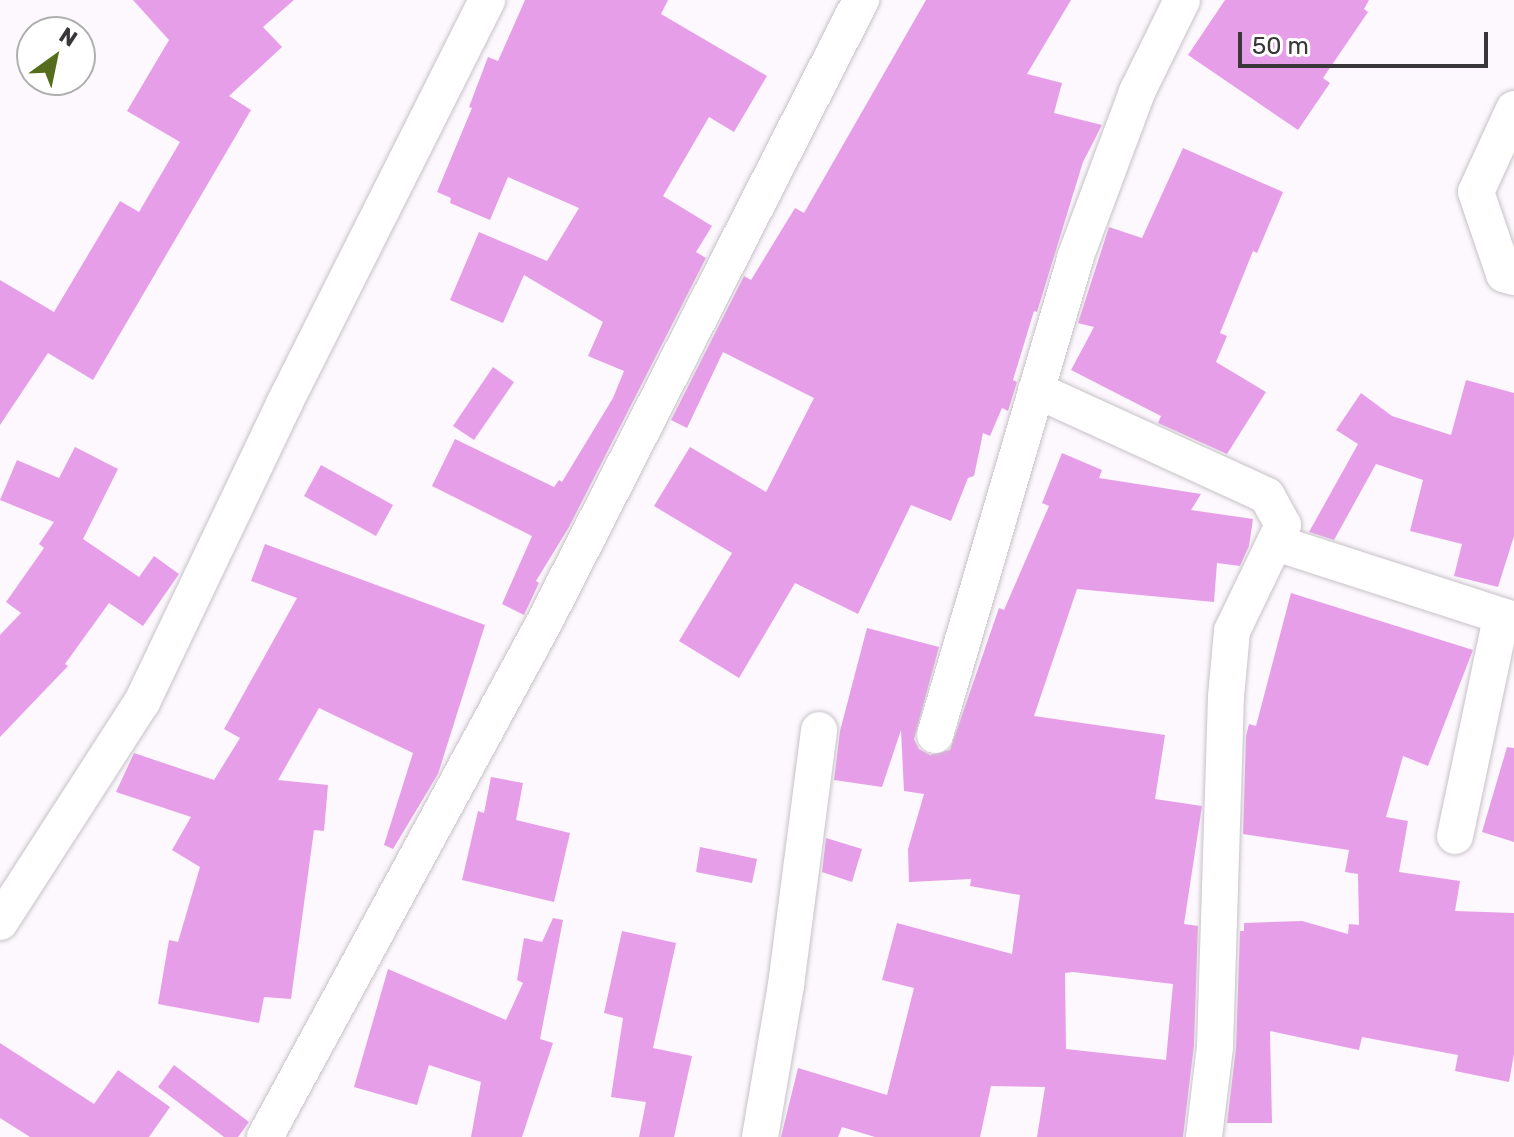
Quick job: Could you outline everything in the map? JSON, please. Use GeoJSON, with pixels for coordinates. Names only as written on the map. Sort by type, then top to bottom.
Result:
{"type":"FeatureCollection","features":[{"type":"Feature","properties":{"kind":"street"},"geometry":{"type":"LineString","coordinates":[[0,922],[142,702],[284,404],[487,0]]}},
{"type":"Feature","properties":{"kind":"street"},"geometry":{"type":"LineString","coordinates":[[265,1137],[546,619],[861,0]]}},
{"type":"Feature","properties":{"kind":"street"},"geometry":{"type":"LineString","coordinates":[[935,735],[1075,258],[1132,106],[1182,0]]}},
{"type":"Feature","properties":{"kind":"street"},"geometry":{"type":"LineString","coordinates":[[1514,109],[1476,192],[1504,274],[1514,277]]}},
{"type":"Feature","properties":{"kind":"street"},"geometry":{"type":"LineString","coordinates":[[1036,390],[1267,496],[1283,525],[1232,631],[1226,697],[1215,1047],[1204,1137]]}},
{"type":"Feature","properties":{"kind":"street"},"geometry":{"type":"LineString","coordinates":[[1276,543],[1508,618],[1455,836]]}},
{"type":"Feature","properties":{"kind":"street"},"geometry":{"type":"LineString","coordinates":[[760,1137],[786,985],[819,730]]}},
{"type":"Feature","properties":{"kind":"building"},"geometry":{"type":"Polygon","coordinates":[[[133,0],[294,0],[263,27],[282,47],[229,96],[251,110],[93,380],[48,353],[0,425],[0,280],[54,312],[120,201],[139,212],[180,142],[127,111],[169,40],[133,0]]]}},
{"type":"Feature","properties":{"kind":"building"},"geometry":{"type":"Polygon","coordinates":[[[525,0],[668,0],[661,14],[767,76],[734,132],[709,117],[663,196],[712,226],[696,252],[706,258],[569,527],[536,581],[539,583],[524,615],[502,604],[532,536],[432,486],[455,439],[554,487],[559,480],[562,482],[613,398],[624,371],[588,356],[603,322],[524,275],[503,323],[450,300],[479,232],[547,261],[579,208],[508,177],[490,220],[450,203],[451,198],[437,192],[472,108],[469,107],[488,57],[498,61],[525,0]]]}},
{"type":"Feature","properties":{"kind":"building"},"geometry":{"type":"Polygon","coordinates":[[[926,0],[1071,0],[1027,74],[1062,83],[1054,113],[1102,125],[1083,162],[1037,312],[1034,311],[1013,380],[1017,382],[1008,411],[1002,408],[990,436],[983,433],[974,476],[968,478],[951,521],[911,505],[858,614],[795,583],[739,678],[679,641],[732,553],[654,506],[690,447],[766,492],[814,398],[723,352],[687,428],[671,420],[744,276],[751,280],[795,208],[804,213],[926,0]]]}},
{"type":"Feature","properties":{"kind":"building"},"geometry":{"type":"Polygon","coordinates":[[[1225,0],[1369,0],[1364,9],[1368,12],[1323,78],[1330,83],[1298,130],[1188,55],[1225,0]]]}},
{"type":"Feature","properties":{"kind":"building"},"geometry":{"type":"Polygon","coordinates":[[[1183,148],[1283,192],[1257,253],[1253,251],[1220,333],[1227,336],[1216,362],[1266,392],[1227,454],[1158,423],[1161,416],[1071,370],[1094,327],[1078,323],[1109,227],[1142,238],[1183,148]]]}},
{"type":"Feature","properties":{"kind":"building"},"geometry":{"type":"Polygon","coordinates":[[[493,367],[514,382],[474,440],[453,426],[493,367]]]}},
{"type":"Feature","properties":{"kind":"building"},"geometry":{"type":"Polygon","coordinates":[[[1466,380],[1514,393],[1514,536],[1498,587],[1454,576],[1462,544],[1410,531],[1423,480],[1376,464],[1334,540],[1309,532],[1358,444],[1336,430],[1361,393],[1392,416],[1451,435],[1466,380]]]}},
{"type":"Feature","properties":{"kind":"building"},"geometry":{"type":"Polygon","coordinates":[[[75,447],[118,469],[83,539],[139,577],[154,556],[179,574],[143,626],[109,603],[65,664],[68,666],[0,737],[0,635],[21,613],[6,602],[44,548],[39,544],[54,522],[0,500],[17,460],[59,478],[75,447]]]}},
{"type":"Feature","properties":{"kind":"building"},"geometry":{"type":"Polygon","coordinates":[[[1062,453],[1102,470],[1099,478],[1201,494],[1191,510],[1253,519],[1249,546],[1240,566],[1217,563],[1214,602],[1077,589],[1034,716],[1165,735],[1155,799],[1202,806],[1184,924],[1198,926],[1194,1045],[1183,1137],[1037,1137],[1045,1087],[991,1086],[980,1137],[875,1137],[842,1127],[838,1137],[781,1137],[798,1068],[887,1095],[914,988],[882,980],[897,923],[1012,954],[1020,895],[970,886],[971,879],[909,882],[908,849],[924,794],[904,791],[901,730],[882,787],[834,780],[840,731],[867,628],[939,647],[914,739],[919,749],[930,755],[950,750],[999,608],[1004,610],[1049,506],[1042,503],[1062,453]],[[1065,973],[1066,1049],[1166,1060],[1173,984],[1065,973]]]}},
{"type":"Feature","properties":{"kind":"building"},"geometry":{"type":"Polygon","coordinates":[[[321,465],[393,505],[376,536],[304,496],[321,465]]]}},
{"type":"Feature","properties":{"kind":"building"},"geometry":{"type":"Polygon","coordinates":[[[265,544],[485,625],[438,774],[393,849],[384,845],[413,753],[319,708],[278,780],[328,785],[324,831],[314,830],[291,999],[264,997],[259,1023],[158,1004],[169,940],[178,942],[200,867],[172,850],[191,817],[116,792],[134,753],[214,780],[240,738],[224,729],[297,598],[251,581],[265,544]]]}},
{"type":"Feature","properties":{"kind":"building"},"geometry":{"type":"Polygon","coordinates":[[[1291,593],[1473,650],[1428,766],[1403,756],[1386,817],[1408,821],[1399,872],[1460,881],[1455,911],[1514,913],[1514,1054],[1509,1082],[1455,1071],[1458,1055],[1362,1037],[1359,1050],[1270,1031],[1272,1123],[1227,1123],[1236,1048],[1240,931],[1244,931],[1244,923],[1302,921],[1348,934],[1349,924],[1359,925],[1358,874],[1345,872],[1349,850],[1243,834],[1246,736],[1249,724],[1256,726],[1291,593]]]}},
{"type":"Feature","properties":{"kind":"building"},"geometry":{"type":"Polygon","coordinates":[[[1507,747],[1514,748],[1514,842],[1482,832],[1507,747]]]}},
{"type":"Feature","properties":{"kind":"building"},"geometry":{"type":"Polygon","coordinates":[[[491,777],[523,783],[516,820],[570,833],[554,902],[462,880],[478,811],[484,813],[491,777]]]}},
{"type":"Feature","properties":{"kind":"building"},"geometry":{"type":"Polygon","coordinates":[[[826,838],[862,849],[852,882],[822,872],[826,838]]]}},
{"type":"Feature","properties":{"kind":"building"},"geometry":{"type":"Polygon","coordinates":[[[700,847],[757,859],[752,883],[696,872],[700,847]]]}},
{"type":"Feature","properties":{"kind":"building"},"geometry":{"type":"Polygon","coordinates":[[[553,918],[563,920],[540,1039],[553,1043],[522,1137],[471,1137],[481,1082],[429,1065],[417,1105],[354,1087],[388,969],[506,1020],[523,983],[517,980],[524,938],[542,942],[553,918]]]}},
{"type":"Feature","properties":{"kind":"building"},"geometry":{"type":"Polygon","coordinates":[[[622,931],[676,943],[653,1048],[692,1056],[674,1137],[639,1137],[646,1102],[611,1097],[623,1018],[604,1013],[622,931]]]}},
{"type":"Feature","properties":{"kind":"building"},"geometry":{"type":"Polygon","coordinates":[[[0,1043],[94,1104],[118,1070],[170,1107],[149,1137],[30,1137],[0,1118],[0,1043]]]}},
{"type":"Feature","properties":{"kind":"building"},"geometry":{"type":"Polygon","coordinates":[[[174,1065],[249,1122],[238,1137],[224,1137],[158,1087],[174,1065]]]}}]}
